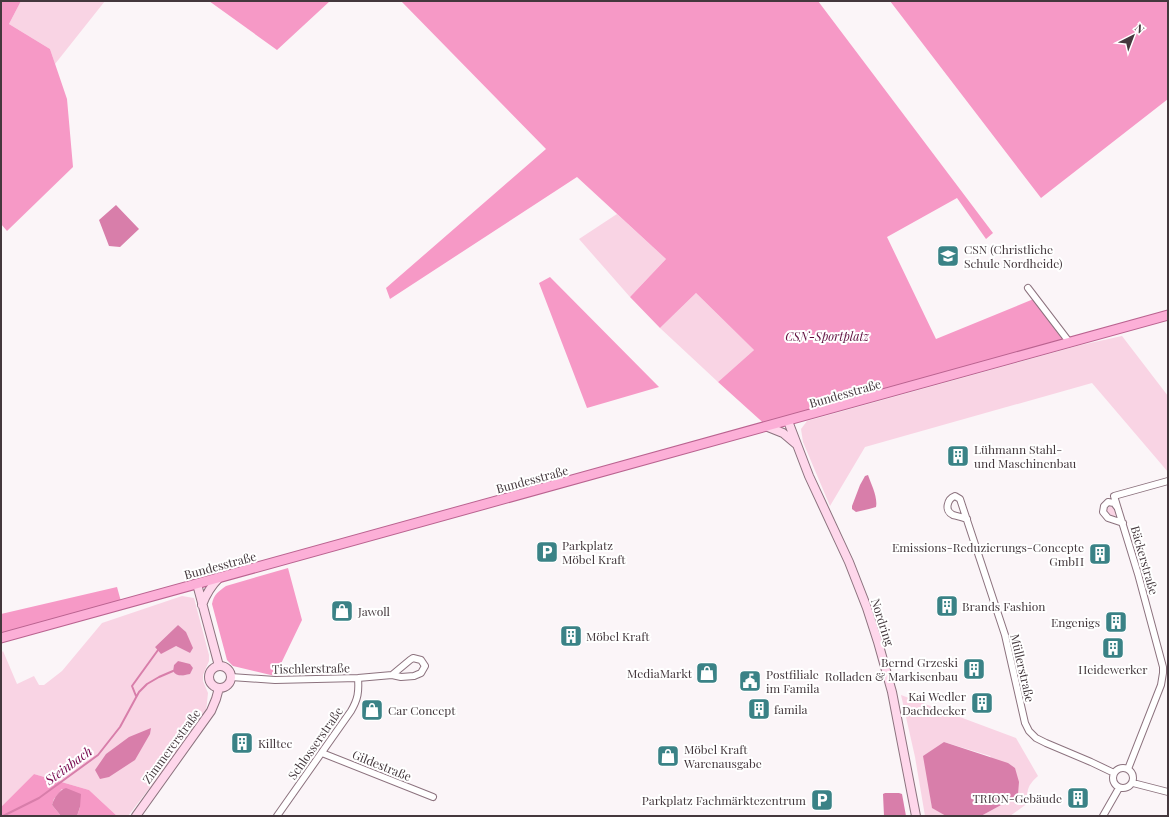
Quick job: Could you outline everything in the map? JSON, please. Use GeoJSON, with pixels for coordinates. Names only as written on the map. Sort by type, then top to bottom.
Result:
{"type":"FeatureCollection","features":[{"type":"Feature","properties":{"kind":"main road","name":"Bundesstraße"},"geometry":{"type":"LineString","coordinates":[[1,638],[1168,315]]}},
{"type":"Feature","properties":{"kind":"street"},"geometry":{"type":"LineString","coordinates":[[1028,288],[1070,343]]}},
{"type":"Feature","properties":{"kind":"street","name":"Nordring"},"geometry":{"type":"LineString","coordinates":[[792,420],[797,444],[809,476],[849,562],[867,608],[878,642],[892,692],[916,816]]}},
{"type":"Feature","properties":{"kind":"street"},"geometry":{"type":"LineString","coordinates":[[768,426],[783,433],[797,444]]}},
{"type":"Feature","properties":{"kind":"street","name":"Bäckerstraße"},"geometry":{"type":"LineString","coordinates":[[1128,769],[1166,672],[1163,667],[1119,509],[1114,496],[1168,481]]}},
{"type":"Feature","properties":{"kind":"street","name":"Bäckerstraße"},"geometry":{"type":"LineString","coordinates":[[1119,509],[1114,503],[1111,502],[1105,504],[1103,512],[1108,518],[1123,523]]}},
{"type":"Feature","properties":{"kind":"street","name":"Müllerstraße"},"geometry":{"type":"LineString","coordinates":[[966,519],[1005,635],[1025,723],[1029,732],[1046,744],[1114,773]]}},
{"type":"Feature","properties":{"kind":"street"},"geometry":{"type":"LineString","coordinates":[[202,605],[212,585],[219,578]]}},
{"type":"Feature","properties":{"kind":"street"},"geometry":{"type":"LineString","coordinates":[[197,584],[219,666]]}},
{"type":"Feature","properties":{"kind":"street","name":"Tischlerstraße"},"geometry":{"type":"LineString","coordinates":[[231,677],[275,680],[358,678],[392,675],[401,676],[418,675],[425,666],[421,660],[413,658],[392,675]]}},
{"type":"Feature","properties":{"kind":"street"},"geometry":{"type":"LineString","coordinates":[[219,688],[212,684],[209,677],[212,669],[219,666],[224,666],[228,669],[231,677]]}},
{"type":"Feature","properties":{"kind":"street","name":"Zimmererstraße"},"geometry":{"type":"LineString","coordinates":[[136,816],[211,711],[219,688],[227,685],[231,677]]}},
{"type":"Feature","properties":{"kind":"street","name":"Schlosserstraße"},"geometry":{"type":"LineString","coordinates":[[277,816],[357,701],[359,690],[358,678]]}},
{"type":"Feature","properties":{"kind":"street","name":"Gildestraße"},"geometry":{"type":"LineString","coordinates":[[322,753],[433,797]]}},
{"type":"Feature","properties":{"kind":"street"},"geometry":{"type":"LineString","coordinates":[[1120,768],[1128,769],[1133,775],[1133,783],[1127,788],[1119,788],[1113,782],[1114,773],[1120,768]]}},
{"type":"Feature","properties":{"kind":"street"},"geometry":{"type":"LineString","coordinates":[[1133,783],[1168,792]]}},
{"type":"Feature","properties":{"kind":"street"},"geometry":{"type":"LineString","coordinates":[[1103,816],[1119,788]]}},
{"type":"Feature","properties":{"kind":"shaded area"},"geometry":{"type":"Polygon","coordinates":[[[21,1],[105,1],[55,64],[50,49],[9,24],[21,1]]]}},
{"type":"Feature","properties":{"kind":"shaded area"},"geometry":{"type":"Polygon","coordinates":[[[116,205],[139,229],[120,247],[109,246],[99,220],[116,205]]]}},
{"type":"Feature","properties":{"kind":"shaded area"},"geometry":{"type":"Polygon","coordinates":[[[617,214],[666,259],[630,297],[579,239],[617,214]]]}},
{"type":"Feature","properties":{"kind":"shaded area"},"geometry":{"type":"Polygon","coordinates":[[[696,293],[754,350],[718,382],[660,328],[696,293]]]}},
{"type":"Feature","properties":{"kind":"shaded area"},"geometry":{"type":"Polygon","coordinates":[[[1122,336],[1168,396],[1168,472],[1092,383],[865,447],[830,506],[803,442],[801,429],[807,421],[1081,345],[1122,336]]]}},
{"type":"Feature","properties":{"kind":"shaded area"},"geometry":{"type":"Polygon","coordinates":[[[868,475],[875,495],[876,507],[856,512],[852,509],[852,506],[860,485],[865,476],[868,475]]]}},
{"type":"Feature","properties":{"kind":"shaded area"},"geometry":{"type":"Polygon","coordinates":[[[1111,506],[1115,510],[1116,515],[1114,517],[1106,512],[1106,509],[1111,506]]]}},
{"type":"Feature","properties":{"kind":"shaded area"},"geometry":{"type":"Polygon","coordinates":[[[182,596],[194,598],[209,655],[209,661],[203,675],[203,681],[208,693],[206,712],[192,733],[128,816],[117,816],[89,790],[34,774],[1,807],[1,653],[3,651],[17,684],[34,676],[39,685],[44,685],[62,671],[102,623],[182,596]],[[178,625],[155,647],[176,646],[190,653],[178,625]],[[178,661],[174,665],[173,671],[181,676],[189,674],[193,668],[178,661]]]}},
{"type":"Feature","properties":{"kind":"shaded area"},"geometry":{"type":"Polygon","coordinates":[[[178,625],[186,632],[193,648],[190,653],[176,646],[161,654],[155,647],[178,625]]]}},
{"type":"Feature","properties":{"kind":"shaded area"},"geometry":{"type":"Polygon","coordinates":[[[178,661],[190,664],[193,668],[190,674],[180,676],[173,671],[174,665],[178,661]]]}},
{"type":"Feature","properties":{"kind":"shaded area"},"geometry":{"type":"Polygon","coordinates":[[[901,695],[1016,738],[1038,776],[1028,788],[1028,803],[1010,816],[981,816],[1018,794],[990,756],[944,742],[930,793],[932,807],[946,816],[925,816],[915,757],[901,695]]]}},
{"type":"Feature","properties":{"kind":"shaded area"},"geometry":{"type":"Polygon","coordinates":[[[151,728],[150,734],[135,760],[109,777],[100,779],[95,770],[106,754],[129,737],[151,728]]]}},
{"type":"Feature","properties":{"kind":"shaded area"},"geometry":{"type":"Polygon","coordinates":[[[944,742],[1008,763],[1015,768],[1019,782],[1018,794],[981,816],[946,816],[932,808],[923,756],[944,742]]]}},
{"type":"Feature","properties":{"kind":"shaded area"},"geometry":{"type":"Polygon","coordinates":[[[66,788],[81,794],[80,807],[77,816],[61,816],[52,805],[57,795],[66,788]]]}},
{"type":"Feature","properties":{"kind":"shaded area"},"geometry":{"type":"Polygon","coordinates":[[[883,794],[902,794],[906,816],[884,816],[883,794]]]}},
{"type":"Feature","properties":{"kind":"green space"},"geometry":{"type":"Polygon","coordinates":[[[1,1],[21,1],[9,24],[50,49],[67,99],[73,167],[7,231],[1,224],[1,1]]]}},
{"type":"Feature","properties":{"kind":"green space"},"geometry":{"type":"Polygon","coordinates":[[[209,1],[330,1],[277,50],[209,1]]]}},
{"type":"Feature","properties":{"kind":"green space","name":"CSN-Sportplatz"},"geometry":{"type":"Polygon","coordinates":[[[401,1],[818,1],[993,233],[986,239],[957,198],[887,237],[936,339],[1036,298],[1070,343],[768,427],[718,382],[754,350],[696,293],[660,328],[630,297],[666,259],[577,177],[390,299],[386,288],[546,149],[401,1]]]}},
{"type":"Feature","properties":{"kind":"green space"},"geometry":{"type":"Polygon","coordinates":[[[890,1],[1168,1],[1168,99],[1041,198],[890,1]]]}},
{"type":"Feature","properties":{"kind":"green space"},"geometry":{"type":"Polygon","coordinates":[[[550,277],[659,387],[587,408],[539,283],[550,277]]]}},
{"type":"Feature","properties":{"kind":"green space"},"geometry":{"type":"Polygon","coordinates":[[[288,568],[302,620],[275,676],[233,666],[227,660],[212,604],[215,595],[226,586],[288,568]]]}},
{"type":"Feature","properties":{"kind":"green space"},"geometry":{"type":"Polygon","coordinates":[[[117,587],[122,605],[1,638],[1,614],[117,587]]]}},
{"type":"Feature","properties":{"kind":"green space"},"geometry":{"type":"Polygon","coordinates":[[[34,774],[89,790],[117,816],[77,816],[80,807],[62,789],[54,799],[52,805],[61,816],[1,816],[1,807],[34,774]]]}},
{"type":"Feature","properties":{"kind":"waterway","name":"Steinbach"},"geometry":{"type":"LineString","coordinates":[[136,696],[132,686],[158,650]]}},
{"type":"Feature","properties":{"kind":"waterway","name":"Steinbach"},"geometry":{"type":"LineString","coordinates":[[3,816],[39,798],[98,755],[120,727],[139,692],[147,684],[173,671]]}},
{"type":"Feature","properties":{"kind":"place","name":"CSN (Christliche Schule Nordheide)"},"geometry":{"type":"Point","coordinates":[948,256]}},
{"type":"Feature","properties":{"kind":"place","name":"Lühmann Stahl- und Maschinenbau"},"geometry":{"type":"Point","coordinates":[958,456]}},
{"type":"Feature","properties":{"kind":"place","name":"Parkplatz Möbel Kraft"},"geometry":{"type":"Point","coordinates":[547,552]}},
{"type":"Feature","properties":{"kind":"place","name":"Emissions-Reduzierungs-Concepte GmbH"},"geometry":{"type":"Point","coordinates":[1100,554]}},
{"type":"Feature","properties":{"kind":"place","name":"Brands Fashion"},"geometry":{"type":"Point","coordinates":[947,606]}},
{"type":"Feature","properties":{"kind":"place","name":"Jawoll"},"geometry":{"type":"Point","coordinates":[342,611]}},
{"type":"Feature","properties":{"kind":"place","name":"Engenigs"},"geometry":{"type":"Point","coordinates":[1116,622]}},
{"type":"Feature","properties":{"kind":"place","name":"Möbel Kraft"},"geometry":{"type":"Point","coordinates":[571,636]}},
{"type":"Feature","properties":{"kind":"place","name":"Heidewerker"},"geometry":{"type":"Point","coordinates":[1113,648]}},
{"type":"Feature","properties":{"kind":"place","name":"Bernd Grzeski Rolladen & Markisenbau"},"geometry":{"type":"Point","coordinates":[974,669]}},
{"type":"Feature","properties":{"kind":"place","name":"MediaMarkt"},"geometry":{"type":"Point","coordinates":[707,673]}},
{"type":"Feature","properties":{"kind":"place","name":"Postfiliale im Famila"},"geometry":{"type":"Point","coordinates":[750,681]}},
{"type":"Feature","properties":{"kind":"place","name":"Kai Wedler Dachdecker"},"geometry":{"type":"Point","coordinates":[982,703]}},
{"type":"Feature","properties":{"kind":"place","name":"famila"},"geometry":{"type":"Point","coordinates":[759,709]}},
{"type":"Feature","properties":{"kind":"place","name":"Car Concept"},"geometry":{"type":"Point","coordinates":[372,710]}},
{"type":"Feature","properties":{"kind":"place","name":"Killtec"},"geometry":{"type":"Point","coordinates":[242,743]}},
{"type":"Feature","properties":{"kind":"place","name":"Möbel Kraft Warenausgabe"},"geometry":{"type":"Point","coordinates":[668,756]}},
{"type":"Feature","properties":{"kind":"place","name":"TRION-Gebäude"},"geometry":{"type":"Point","coordinates":[1078,798]}},
{"type":"Feature","properties":{"kind":"place","name":"Parkplatz Fachmärktezentrum"},"geometry":{"type":"Point","coordinates":[822,800]}}]}
